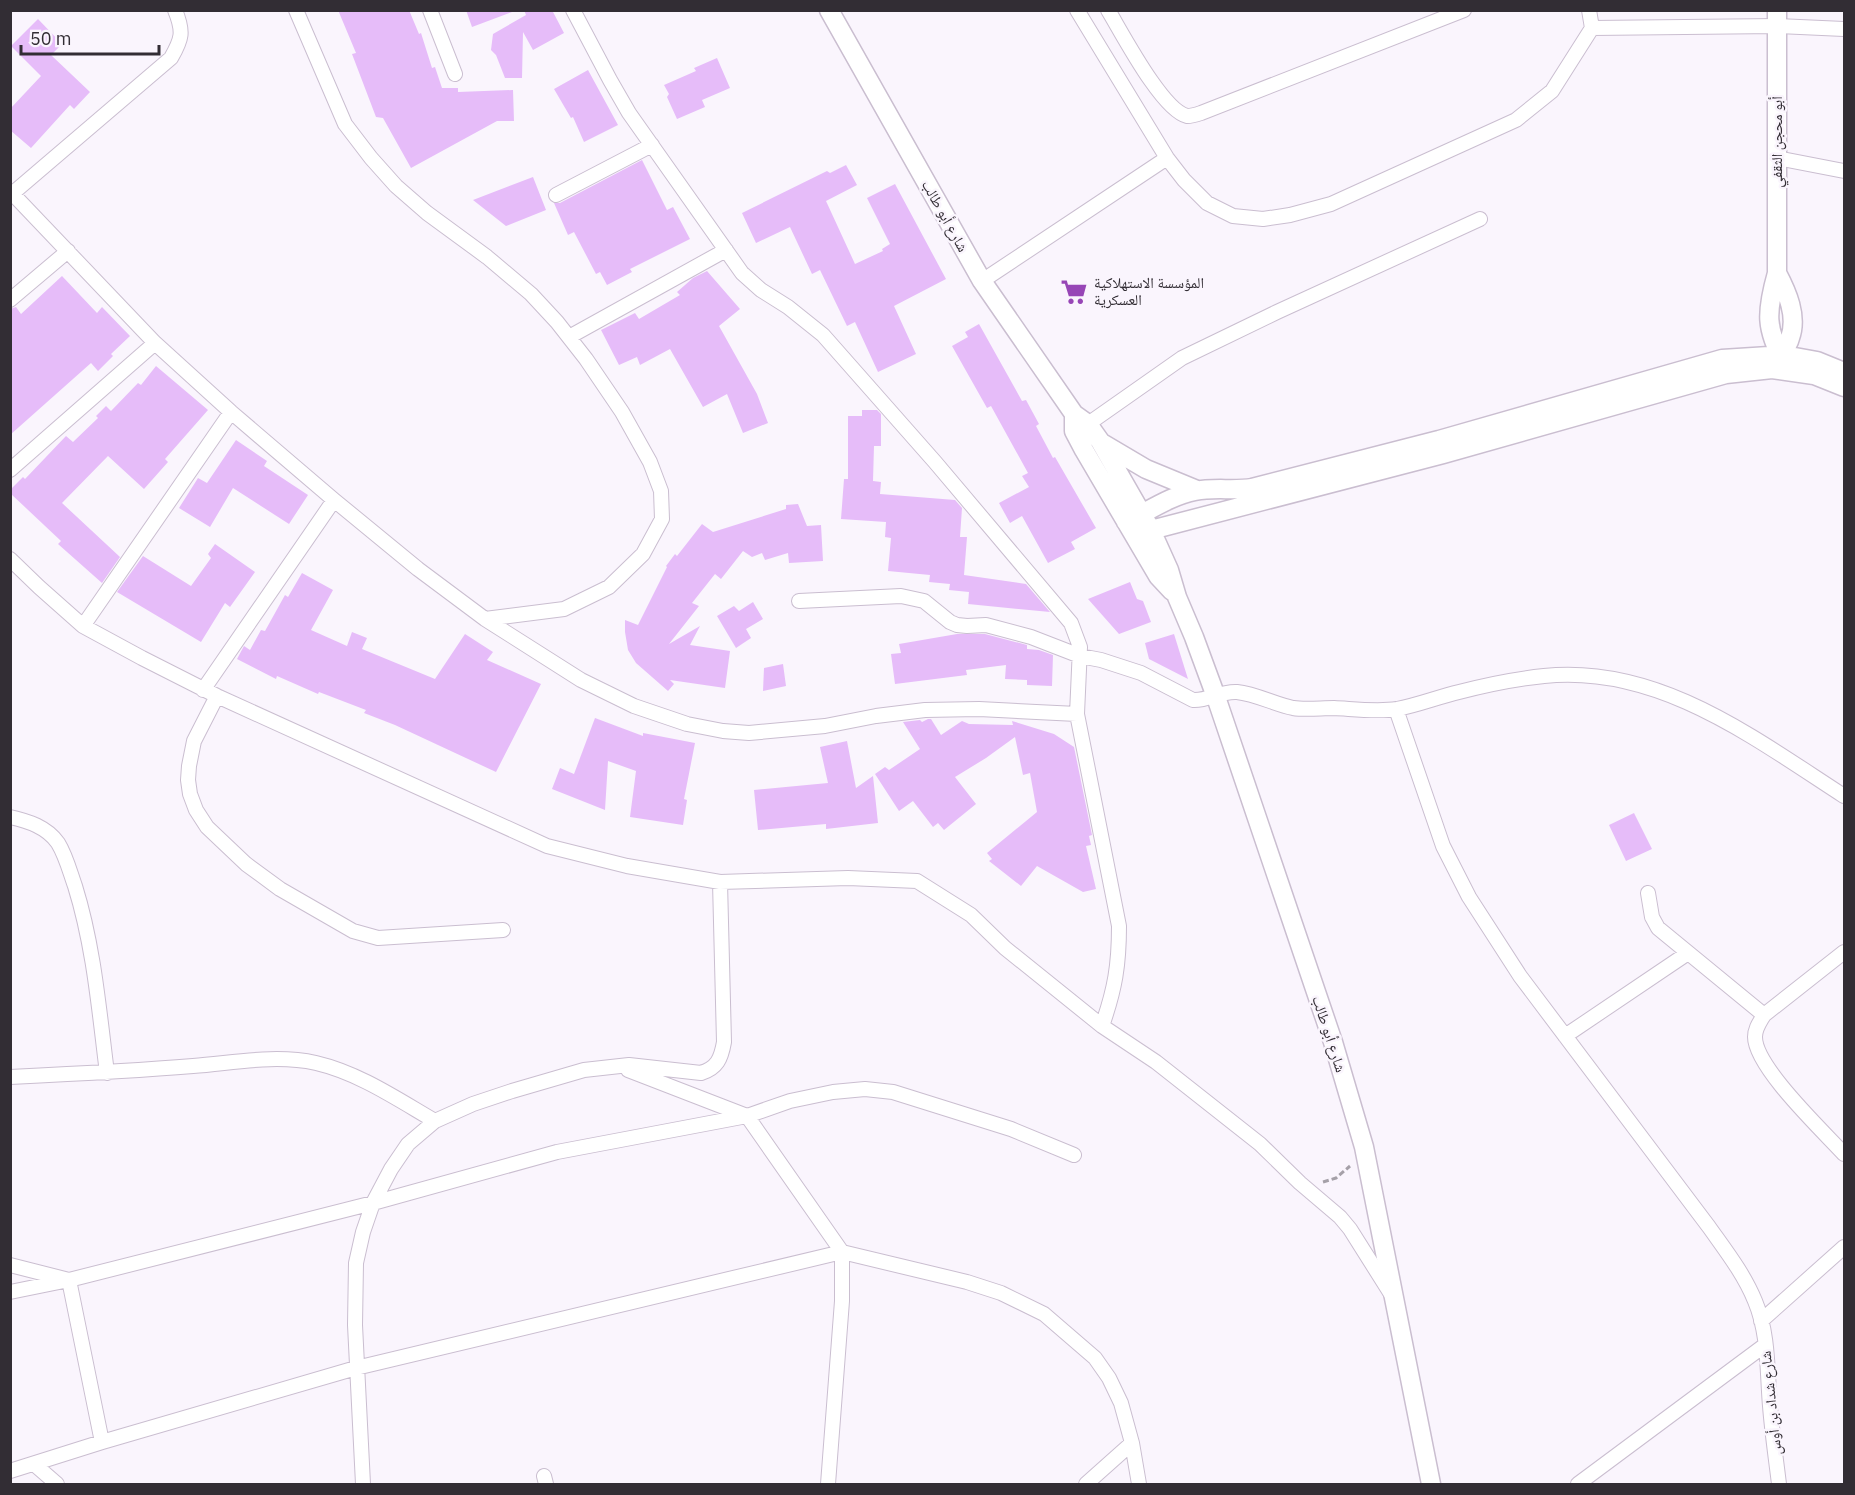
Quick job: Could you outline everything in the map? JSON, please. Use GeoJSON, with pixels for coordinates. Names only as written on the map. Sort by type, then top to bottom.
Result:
{"type":"FeatureCollection","features":[{"type":"Feature","properties":{"kind":"street"},"geometry":{"type":"LineString","coordinates":[[175,10],[181,25],[180,44],[171,58],[12,192],[155,343],[231,412],[418,569],[485,619],[580,680],[634,706],[687,724],[749,733],[825,726],[876,716],[925,710],[979,709],[1077,714]]}},
{"type":"Feature","properties":{"kind":"street"},"geometry":{"type":"LineString","coordinates":[[296,10],[345,124],[396,186],[427,213],[487,256],[531,294],[557,322],[622,412],[650,462],[661,491],[662,519],[643,554],[609,587],[564,609],[485,619]]}},
{"type":"Feature","properties":{"kind":"street"},"geometry":{"type":"LineString","coordinates":[[430,10],[455,74]]}},
{"type":"Feature","properties":{"kind":"street"},"geometry":{"type":"LineString","coordinates":[[573,10],[635,122],[749,280],[809,322],[823,335],[935,462],[1071,623],[1080,647],[1077,714],[1119,926],[1116,980],[1102,1026]]}},
{"type":"Feature","properties":{"kind":"street","name":"شارع أبو طالب"},"geometry":{"type":"LineString","coordinates":[[829,10],[982,281],[1081,419],[1100,441],[1158,576],[1176,597],[1194,637],[1333,1042],[1364,1147],[1431,1485]]}},
{"type":"Feature","properties":{"kind":"street"},"geometry":{"type":"LineString","coordinates":[[1077,10],[1167,158],[1184,180],[1207,203],[1233,216],[1263,219],[1331,204],[1516,120],[1552,91],[1592,28],[1589,10]]}},
{"type":"Feature","properties":{"kind":"street"},"geometry":{"type":"LineString","coordinates":[[1107,10],[1153,84],[1174,108],[1188,116],[1202,113],[1464,10]]}},
{"type":"Feature","properties":{"kind":"street"},"geometry":{"type":"LineString","coordinates":[[1592,28],[1777,18],[1845,29]]}},
{"type":"Feature","properties":{"kind":"street","name":"أبو محجن الثقفي"},"geometry":{"type":"LineString","coordinates":[[1777,18],[1777,273],[1771,296],[1769,324],[1780,365]]}},
{"type":"Feature","properties":{"kind":"street"},"geometry":{"type":"LineString","coordinates":[[556,195],[652,145]]}},
{"type":"Feature","properties":{"kind":"street"},"geometry":{"type":"LineString","coordinates":[[982,281],[1167,158]]}},
{"type":"Feature","properties":{"kind":"street"},"geometry":{"type":"LineString","coordinates":[[1777,158],[1845,171]]}},
{"type":"Feature","properties":{"kind":"street"},"geometry":{"type":"LineString","coordinates":[[1081,419],[1182,358],[1480,219]]}},
{"type":"Feature","properties":{"kind":"street"},"geometry":{"type":"LineString","coordinates":[[569,337],[726,250]]}},
{"type":"Feature","properties":{"kind":"street"},"geometry":{"type":"LineString","coordinates":[[10,300],[68,251]]}},
{"type":"Feature","properties":{"kind":"street"},"geometry":{"type":"LineString","coordinates":[[10,470],[155,343]]}},
{"type":"Feature","properties":{"kind":"street"},"geometry":{"type":"LineString","coordinates":[[1138,526],[1167,501],[1197,490],[1252,488],[1439,440],[1722,359],[1780,365],[1845,387]]}},
{"type":"Feature","properties":{"kind":"street"},"geometry":{"type":"LineString","coordinates":[[1138,526],[1443,454],[1726,374],[1817,361],[1845,372]]}},
{"type":"Feature","properties":{"kind":"street"},"geometry":{"type":"LineString","coordinates":[[83,626],[231,412]]}},
{"type":"Feature","properties":{"kind":"street","name":"شارع أبو طالب"},"geometry":{"type":"LineString","coordinates":[[1081,419],[1074,431],[1138,526]]}},
{"type":"Feature","properties":{"kind":"street"},"geometry":{"type":"LineString","coordinates":[[1100,441],[1146,469],[1197,490]]}},
{"type":"Feature","properties":{"kind":"street"},"geometry":{"type":"LineString","coordinates":[[202,690],[334,500]]}},
{"type":"Feature","properties":{"kind":"street"},"geometry":{"type":"LineString","coordinates":[[10,559],[83,626],[202,690],[547,846],[627,866],[720,882],[848,878],[917,881],[971,915],[1005,948],[1102,1026],[1156,1062],[1260,1144],[1300,1183],[1340,1217],[1394,1298]]}},
{"type":"Feature","properties":{"kind":"street"},"geometry":{"type":"LineString","coordinates":[[799,601],[901,596],[924,601],[950,622],[967,626],[986,625],[1031,637],[1080,656],[1141,673],[1193,700],[1208,699],[1215,694],[1232,692],[1246,693],[1270,703],[1295,708],[1396,709],[1461,691],[1523,679],[1570,674],[1606,677],[1642,685],[1703,708],[1750,735],[1845,796]]}},
{"type":"Feature","properties":{"kind":"street"},"geometry":{"type":"LineString","coordinates":[[217,696],[194,741],[189,766],[190,795],[207,827],[246,864],[280,889],[353,931],[378,938],[503,930]]}},
{"type":"Feature","properties":{"kind":"street","name":"شارع شداد بن أوس"},"geometry":{"type":"LineString","coordinates":[[1396,709],[1443,846],[1493,936],[1520,976],[1738,1268],[1756,1302],[1765,1345],[1779,1485]]}},
{"type":"Feature","properties":{"kind":"street"},"geometry":{"type":"LineString","coordinates":[[10,817],[29,821],[48,833],[57,842],[66,861],[79,900],[93,959],[107,1073]]}},
{"type":"Feature","properties":{"kind":"street"},"geometry":{"type":"LineString","coordinates":[[363,1485],[356,1368],[356,1263],[373,1203],[391,1168],[408,1144],[435,1120],[512,1091],[584,1070],[618,1065],[701,1073],[711,1070],[717,1063],[724,1042],[720,882]]}},
{"type":"Feature","properties":{"kind":"street"},"geometry":{"type":"LineString","coordinates":[[1648,893],[1652,916],[1658,928],[1764,1015]]}},
{"type":"Feature","properties":{"kind":"street"},"geometry":{"type":"LineString","coordinates":[[1845,952],[1764,1015],[1755,1037],[1758,1051],[1765,1063],[1785,1089],[1845,1155]]}},
{"type":"Feature","properties":{"kind":"street"},"geometry":{"type":"LineString","coordinates":[[1565,1036],[1688,953]]}},
{"type":"Feature","properties":{"kind":"street"},"geometry":{"type":"LineString","coordinates":[[10,1077],[107,1073],[256,1060],[300,1060],[331,1067],[354,1077],[435,1120]]}},
{"type":"Feature","properties":{"kind":"street"},"geometry":{"type":"LineString","coordinates":[[618,1065],[747,1116],[842,1252],[842,1301],[828,1485]]}},
{"type":"Feature","properties":{"kind":"street"},"geometry":{"type":"LineString","coordinates":[[10,1292],[69,1280],[373,1203],[557,1152],[747,1116],[790,1101],[833,1092],[865,1089],[893,1092],[1011,1129],[1074,1155]]}},
{"type":"Feature","properties":{"kind":"street"},"geometry":{"type":"LineString","coordinates":[[1761,1321],[1845,1247]]}},
{"type":"Feature","properties":{"kind":"street"},"geometry":{"type":"LineString","coordinates":[[10,1471],[356,1368],[842,1252],[967,1282],[1001,1293],[1044,1314],[1095,1358],[1109,1378],[1121,1404],[1132,1443],[1139,1485]]}},
{"type":"Feature","properties":{"kind":"street"},"geometry":{"type":"LineString","coordinates":[[10,1265],[69,1280]]}},
{"type":"Feature","properties":{"kind":"street"},"geometry":{"type":"LineString","coordinates":[[69,1280],[102,1442]]}},
{"type":"Feature","properties":{"kind":"street"},"geometry":{"type":"LineString","coordinates":[[1578,1485],[1765,1345]]}},
{"type":"Feature","properties":{"kind":"street"},"geometry":{"type":"LineString","coordinates":[[1086,1485],[1132,1443]]}},
{"type":"Feature","properties":{"kind":"street"},"geometry":{"type":"LineString","coordinates":[[34,1464],[57,1485]]}},
{"type":"Feature","properties":{"kind":"path"},"geometry":{"type":"LineString","coordinates":[[1300,1183],[1324,1182],[1336,1178],[1349,1167],[1364,1147]]}},
{"type":"Feature","properties":{"kind":"building"},"geometry":{"type":"Polygon","coordinates":[[[338,10],[409,10],[419,34],[421,33],[432,68],[435,67],[442,88],[458,88],[458,92],[513,90],[514,121],[497,121],[411,168],[383,118],[376,117],[352,54],[356,53],[338,10]]]}},
{"type":"Feature","properties":{"kind":"building"},"geometry":{"type":"Polygon","coordinates":[[[466,10],[512,10],[512,12],[472,27],[466,10]]]}},
{"type":"Feature","properties":{"kind":"building"},"geometry":{"type":"Polygon","coordinates":[[[524,10],[552,10],[564,33],[533,50],[523,32],[522,78],[505,78],[496,55],[491,50],[493,34],[526,15],[524,10]]]}},
{"type":"Feature","properties":{"kind":"building"},"geometry":{"type":"Polygon","coordinates":[[[38,19],[62,44],[51,55],[90,92],[74,109],[70,105],[31,148],[10,130],[10,109],[41,76],[11,46],[38,19]]]}},
{"type":"Feature","properties":{"kind":"building"},"geometry":{"type":"Polygon","coordinates":[[[717,58],[730,88],[702,100],[705,107],[677,119],[664,85],[696,71],[694,68],[717,58]]]}},
{"type":"Feature","properties":{"kind":"building"},"geometry":{"type":"Polygon","coordinates":[[[588,70],[618,125],[584,142],[573,117],[571,118],[554,89],[588,70]]]}},
{"type":"Feature","properties":{"kind":"building"},"geometry":{"type":"Polygon","coordinates":[[[642,160],[667,210],[673,207],[690,239],[630,269],[632,272],[607,285],[600,272],[596,274],[574,232],[568,235],[554,203],[560,203],[642,160]]]}},
{"type":"Feature","properties":{"kind":"building"},"geometry":{"type":"Polygon","coordinates":[[[846,165],[857,185],[826,201],[855,264],[883,251],[882,249],[890,244],[867,198],[895,184],[946,279],[894,306],[916,354],[878,372],[855,322],[847,326],[820,270],[812,274],[790,227],[756,243],[742,213],[827,171],[830,173],[846,165]]]}},
{"type":"Feature","properties":{"kind":"building"},"geometry":{"type":"Polygon","coordinates":[[[533,177],[546,210],[506,226],[473,200],[533,177]]]}},
{"type":"Feature","properties":{"kind":"building"},"geometry":{"type":"Polygon","coordinates":[[[707,271],[740,309],[719,326],[757,394],[768,423],[743,433],[727,394],[703,407],[670,349],[640,365],[637,357],[619,365],[601,330],[635,313],[639,319],[680,295],[677,292],[693,278],[707,271]]]}},
{"type":"Feature","properties":{"kind":"building"},"geometry":{"type":"Polygon","coordinates":[[[62,276],[97,313],[102,307],[130,336],[111,354],[113,356],[98,371],[91,363],[10,435],[10,309],[16,307],[21,314],[62,276]]]}},
{"type":"Feature","properties":{"kind":"building"},"geometry":{"type":"Polygon","coordinates":[[[979,324],[1022,401],[1026,400],[1039,424],[1036,426],[1053,458],[1055,457],[1096,528],[1071,542],[1075,549],[1048,563],[1022,516],[1010,523],[999,503],[1029,487],[1022,476],[1028,473],[991,406],[987,408],[952,346],[968,337],[965,332],[979,324]]]}},
{"type":"Feature","properties":{"kind":"building"},"geometry":{"type":"Polygon","coordinates":[[[156,366],[208,410],[165,459],[168,462],[144,489],[108,456],[62,503],[120,557],[102,583],[58,544],[61,541],[10,493],[10,490],[23,477],[25,479],[66,436],[73,442],[98,418],[96,416],[106,406],[111,411],[138,383],[141,385],[156,366]]]}},
{"type":"Feature","properties":{"kind":"building"},"geometry":{"type":"Polygon","coordinates":[[[862,410],[877,410],[881,414],[881,446],[874,446],[873,481],[881,482],[880,494],[955,500],[962,508],[960,537],[967,537],[964,575],[1026,584],[1050,612],[968,604],[969,592],[949,590],[950,584],[929,582],[930,575],[888,571],[891,538],[885,537],[886,522],[841,519],[844,479],[848,479],[848,416],[862,416],[862,410]]]}},
{"type":"Feature","properties":{"kind":"building"},"geometry":{"type":"Polygon","coordinates":[[[236,440],[267,461],[264,466],[308,495],[289,524],[233,488],[210,527],[179,508],[198,478],[207,483],[236,440]]]}},
{"type":"Feature","properties":{"kind":"building"},"geometry":{"type":"Polygon","coordinates":[[[798,504],[807,526],[821,525],[823,561],[789,563],[788,553],[765,560],[762,553],[752,557],[743,551],[721,579],[715,574],[692,603],[699,606],[669,644],[700,626],[690,645],[730,651],[725,688],[670,680],[674,684],[668,691],[636,663],[628,650],[625,620],[638,625],[666,566],[675,554],[677,556],[702,524],[713,532],[786,509],[786,505],[798,504]]]}},
{"type":"Feature","properties":{"kind":"building"},"geometry":{"type":"Polygon","coordinates":[[[215,544],[255,572],[230,607],[225,603],[201,642],[117,592],[143,556],[191,586],[211,558],[208,554],[215,544]]]}},
{"type":"Feature","properties":{"kind":"building"},"geometry":{"type":"Polygon","coordinates":[[[302,573],[333,590],[311,630],[347,646],[352,632],[367,638],[362,649],[435,679],[465,634],[493,652],[487,660],[541,684],[496,772],[364,713],[366,710],[319,692],[318,694],[277,676],[276,679],[237,659],[244,646],[250,650],[261,630],[265,631],[285,595],[288,597],[302,573]]]}},
{"type":"Feature","properties":{"kind":"building"},"geometry":{"type":"Polygon","coordinates":[[[1130,582],[1137,599],[1143,601],[1151,622],[1119,634],[1088,599],[1130,582]]]}},
{"type":"Feature","properties":{"kind":"building"},"geometry":{"type":"Polygon","coordinates":[[[753,602],[763,619],[746,629],[751,638],[736,648],[717,616],[734,606],[739,611],[753,602]]]}},
{"type":"Feature","properties":{"kind":"building"},"geometry":{"type":"Polygon","coordinates":[[[957,634],[985,634],[1027,645],[1027,649],[1053,655],[1052,686],[1027,685],[1027,680],[1005,679],[1006,665],[966,670],[967,675],[895,684],[891,654],[901,653],[899,644],[957,634]]]}},
{"type":"Feature","properties":{"kind":"building"},"geometry":{"type":"Polygon","coordinates":[[[1174,634],[1188,679],[1149,659],[1145,643],[1174,634]]]}},
{"type":"Feature","properties":{"kind":"building"},"geometry":{"type":"Polygon","coordinates":[[[783,664],[786,686],[763,691],[764,668],[783,664]]]}},
{"type":"Feature","properties":{"kind":"building"},"geometry":{"type":"Polygon","coordinates":[[[595,718],[643,736],[643,733],[695,743],[684,799],[687,800],[683,825],[630,817],[636,771],[608,761],[605,810],[552,789],[560,768],[574,774],[595,718]]]}},
{"type":"Feature","properties":{"kind":"building"},"geometry":{"type":"Polygon","coordinates":[[[931,719],[941,735],[962,721],[969,724],[1013,725],[1012,721],[1054,734],[1074,747],[1092,835],[1089,836],[1091,845],[1086,846],[1096,889],[1083,892],[1037,866],[1021,886],[989,861],[992,859],[987,853],[1037,812],[1030,773],[1023,775],[1015,737],[955,777],[976,804],[944,830],[938,823],[933,827],[913,801],[899,811],[875,774],[885,767],[889,770],[920,749],[903,722],[920,720],[922,722],[931,719]]]}},
{"type":"Feature","properties":{"kind":"building"},"geometry":{"type":"Polygon","coordinates":[[[847,741],[856,788],[873,776],[878,823],[826,829],[826,824],[758,830],[754,790],[828,783],[820,747],[847,741]]]}},
{"type":"Feature","properties":{"kind":"building"},"geometry":{"type":"Polygon","coordinates":[[[1634,813],[1652,849],[1626,861],[1609,825],[1634,813]]]}},
{"type":"Feature","properties":{"kind":"place","name":"المؤسسة الاستهلاكية العسكرية"},"geometry":{"type":"Point","coordinates":[1074,292]}}]}
